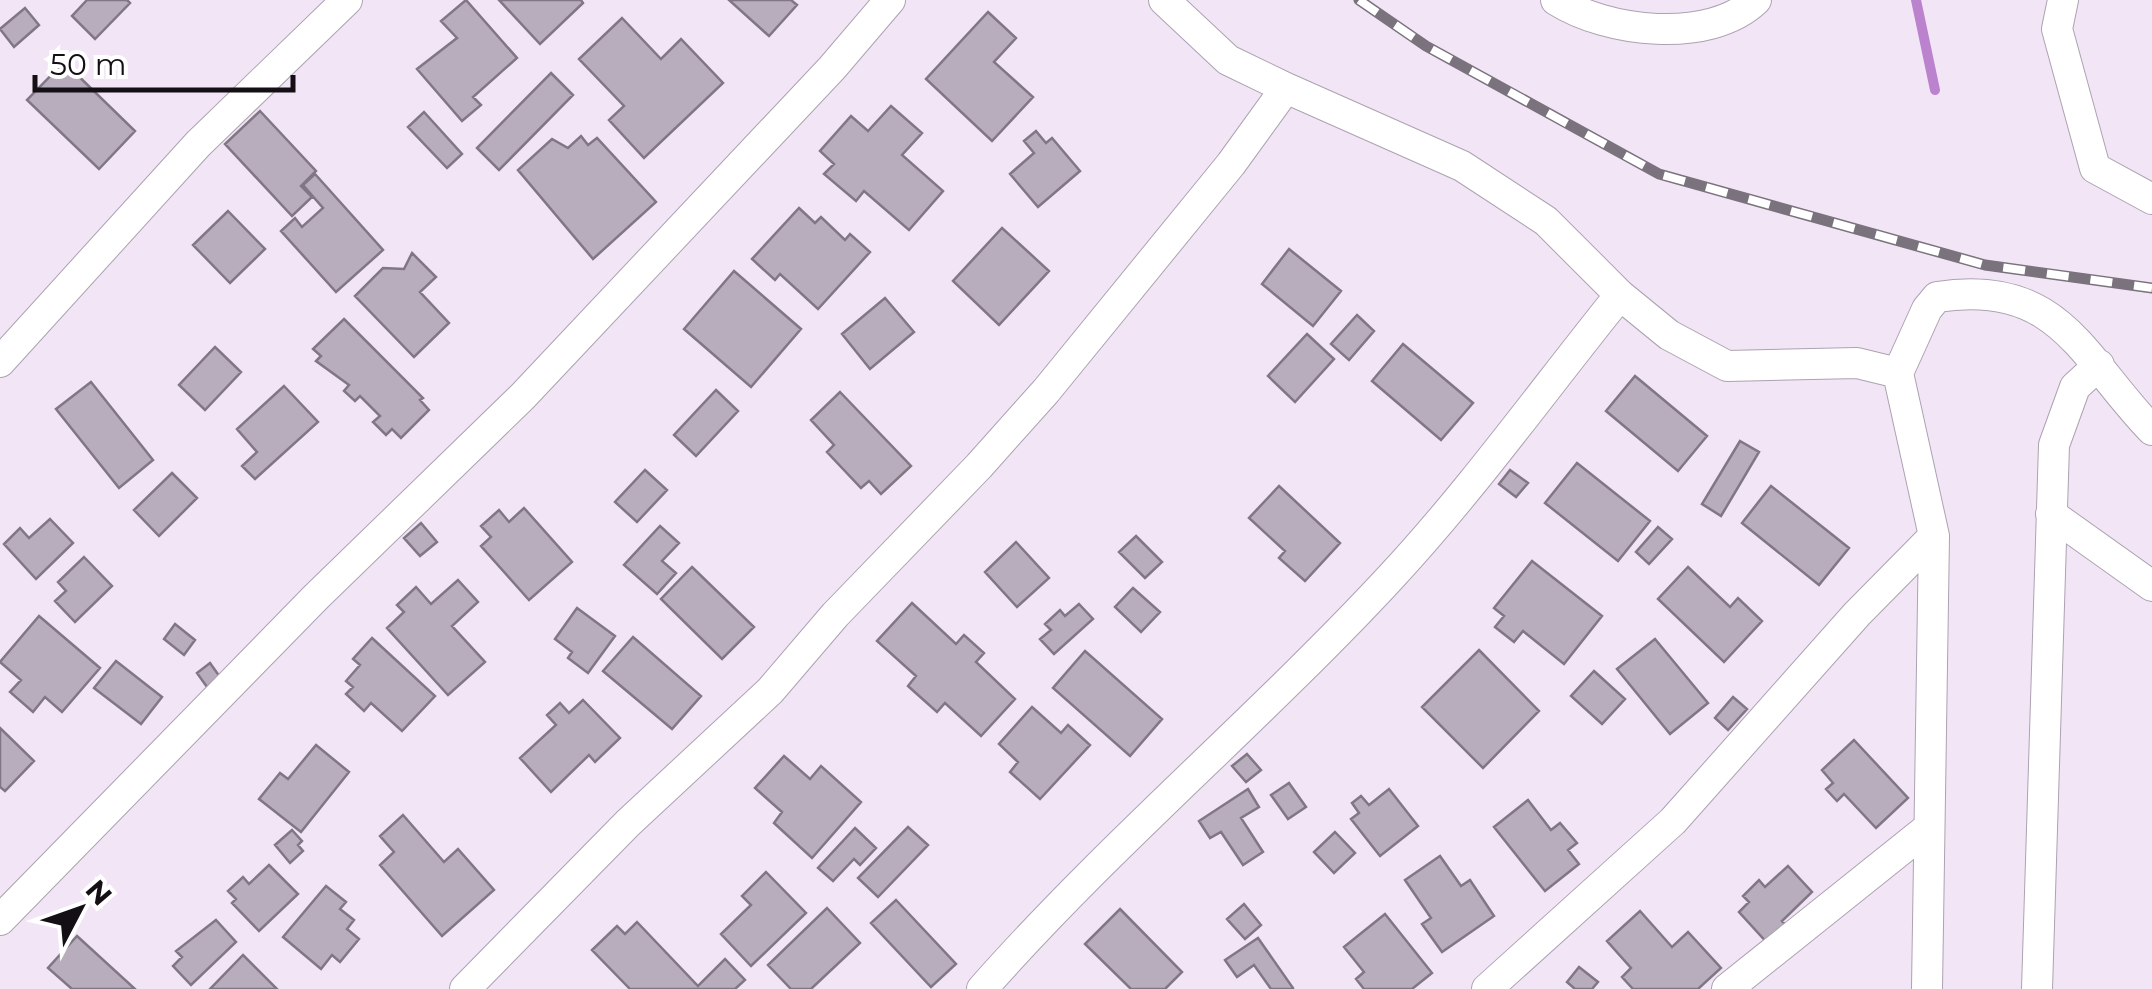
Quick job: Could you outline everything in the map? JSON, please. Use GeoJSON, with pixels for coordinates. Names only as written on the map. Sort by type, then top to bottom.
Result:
{"type":"FeatureCollection","features":[{"type":"Feature","properties":{"kind":"street"},"geometry":{"type":"LineString","coordinates":[[0,362],[198,144],[347,0]]}},
{"type":"Feature","properties":{"kind":"street"},"geometry":{"type":"LineString","coordinates":[[0,920],[291,622],[524,396],[832,68],[890,0]]}},
{"type":"Feature","properties":{"kind":"street"},"geometry":{"type":"LineString","coordinates":[[1164,0],[1228,60],[1462,166],[1546,222],[1620,296],[1669,335],[1727,366],[1858,363],[1898,372]]}},
{"type":"Feature","properties":{"kind":"street"},"geometry":{"type":"LineString","coordinates":[[1556,0],[1571,10],[1626,28],[1673,30],[1727,18],[1756,0]]}},
{"type":"Feature","properties":{"kind":"street"},"geometry":{"type":"LineString","coordinates":[[2063,0],[2057,29],[2095,168],[2152,199]]}},
{"type":"Feature","properties":{"kind":"street"},"geometry":{"type":"LineString","coordinates":[[465,989],[628,823],[770,691],[836,614],[980,466],[1231,164],[1286,88]]}},
{"type":"Feature","properties":{"kind":"street"},"geometry":{"type":"LineString","coordinates":[[982,989],[1112,851],[1285,687],[1392,576],[1620,296]]}},
{"type":"Feature","properties":{"kind":"street"},"geometry":{"type":"LineString","coordinates":[[1927,989],[1934,536],[1898,372],[1927,309],[1938,297],[1998,297],[2039,309],[2066,326],[2152,430]]}},
{"type":"Feature","properties":{"kind":"street"},"geometry":{"type":"LineString","coordinates":[[2037,989],[2054,445],[2062,412],[2075,387],[2099,365]]}},
{"type":"Feature","properties":{"kind":"street"},"geometry":{"type":"LineString","coordinates":[[2050,514],[2152,586]]}},
{"type":"Feature","properties":{"kind":"street"},"geometry":{"type":"LineString","coordinates":[[1487,989],[1673,820],[1856,614],[1934,536]]}},
{"type":"Feature","properties":{"kind":"street"},"geometry":{"type":"LineString","coordinates":[[1727,989],[1927,829]]}},
{"type":"Feature","properties":{"kind":"building"},"geometry":{"type":"Polygon","coordinates":[[[87,0],[130,3],[95,39],[72,16],[87,0]]]}},
{"type":"Feature","properties":{"kind":"building"},"geometry":{"type":"Polygon","coordinates":[[[466,0],[517,58],[473,97],[481,105],[462,121],[417,69],[457,38],[441,21],[466,0]]]}},
{"type":"Feature","properties":{"kind":"building"},"geometry":{"type":"Polygon","coordinates":[[[499,0],[581,0],[583,3],[540,44],[499,0]]]}},
{"type":"Feature","properties":{"kind":"building"},"geometry":{"type":"Polygon","coordinates":[[[729,0],[791,0],[797,5],[769,36],[729,0]]]}},
{"type":"Feature","properties":{"kind":"building"},"geometry":{"type":"Polygon","coordinates":[[[25,8],[39,25],[14,47],[0,29],[25,8]]]}},
{"type":"Feature","properties":{"kind":"building"},"geometry":{"type":"Polygon","coordinates":[[[988,12],[1016,38],[994,62],[1033,97],[992,141],[926,79],[988,12]]]}},
{"type":"Feature","properties":{"kind":"building"},"geometry":{"type":"Polygon","coordinates":[[[622,18],[661,59],[681,39],[723,83],[644,158],[609,120],[624,106],[579,59],[622,18]]]}},
{"type":"Feature","properties":{"kind":"building"},"geometry":{"type":"Polygon","coordinates":[[[64,62],[135,131],[99,169],[27,100],[64,62]]]}},
{"type":"Feature","properties":{"kind":"building"},"geometry":{"type":"Polygon","coordinates":[[[551,73],[573,95],[499,170],[477,148],[551,73]]]}},
{"type":"Feature","properties":{"kind":"building"},"geometry":{"type":"Polygon","coordinates":[[[891,106],[922,133],[902,155],[943,191],[909,230],[864,191],[856,201],[824,174],[834,164],[820,151],[851,116],[868,131],[891,106]]]}},
{"type":"Feature","properties":{"kind":"building"},"geometry":{"type":"Polygon","coordinates":[[[260,111],[316,171],[301,186],[312,197],[292,216],[225,144],[260,111]]]}},
{"type":"Feature","properties":{"kind":"building"},"geometry":{"type":"Polygon","coordinates":[[[424,112],[462,154],[447,168],[408,127],[424,112]]]}},
{"type":"Feature","properties":{"kind":"building"},"geometry":{"type":"Polygon","coordinates":[[[1036,131],[1046,143],[1052,138],[1080,171],[1038,207],[1010,174],[1034,153],[1024,141],[1036,131]]]}},
{"type":"Feature","properties":{"kind":"building"},"geometry":{"type":"Polygon","coordinates":[[[581,136],[588,145],[597,138],[656,202],[593,259],[518,170],[552,139],[568,148],[581,136]]]}},
{"type":"Feature","properties":{"kind":"building"},"geometry":{"type":"Polygon","coordinates":[[[315,174],[383,250],[336,292],[281,231],[295,218],[302,227],[323,208],[303,185],[315,174]]]}},
{"type":"Feature","properties":{"kind":"building"},"geometry":{"type":"Polygon","coordinates":[[[799,208],[815,223],[821,217],[845,240],[850,234],[870,252],[818,309],[780,274],[775,280],[752,259],[799,208]]]}},
{"type":"Feature","properties":{"kind":"building"},"geometry":{"type":"Polygon","coordinates":[[[228,211],[265,249],[230,283],[193,245],[228,211]]]}},
{"type":"Feature","properties":{"kind":"building"},"geometry":{"type":"Polygon","coordinates":[[[1002,228],[1049,271],[999,325],[953,281],[1002,228]]]}},
{"type":"Feature","properties":{"kind":"building"},"geometry":{"type":"Polygon","coordinates":[[[1289,249],[1341,291],[1313,326],[1262,284],[1289,249]]]}},
{"type":"Feature","properties":{"kind":"building"},"geometry":{"type":"Polygon","coordinates":[[[412,253],[436,277],[420,292],[449,323],[414,357],[355,296],[383,268],[404,269],[412,253]]]}},
{"type":"Feature","properties":{"kind":"building"},"geometry":{"type":"Polygon","coordinates":[[[734,271],[801,329],[751,387],[684,329],[734,271]]]}},
{"type":"Feature","properties":{"kind":"building"},"geometry":{"type":"Polygon","coordinates":[[[885,298],[914,332],[870,369],[842,334],[885,298]]]}},
{"type":"Feature","properties":{"kind":"building"},"geometry":{"type":"Polygon","coordinates":[[[1357,315],[1374,331],[1349,360],[1331,344],[1357,315]]]}},
{"type":"Feature","properties":{"kind":"building"},"geometry":{"type":"Polygon","coordinates":[[[344,319],[423,398],[420,400],[429,410],[401,438],[392,429],[386,435],[373,422],[380,416],[360,396],[355,401],[344,391],[349,385],[316,361],[321,356],[313,349],[344,319]]]}},
{"type":"Feature","properties":{"kind":"building"},"geometry":{"type":"Polygon","coordinates":[[[1307,334],[1334,359],[1295,402],[1268,376],[1307,334]]]}},
{"type":"Feature","properties":{"kind":"building"},"geometry":{"type":"Polygon","coordinates":[[[1403,344],[1473,403],[1441,440],[1372,381],[1403,344]]]}},
{"type":"Feature","properties":{"kind":"building"},"geometry":{"type":"Polygon","coordinates":[[[215,347],[241,372],[205,410],[179,385],[215,347]]]}},
{"type":"Feature","properties":{"kind":"building"},"geometry":{"type":"Polygon","coordinates":[[[1635,376],[1707,436],[1678,471],[1606,411],[1635,376]]]}},
{"type":"Feature","properties":{"kind":"building"},"geometry":{"type":"Polygon","coordinates":[[[91,382],[153,460],[119,488],[56,409],[91,382]]]}},
{"type":"Feature","properties":{"kind":"building"},"geometry":{"type":"Polygon","coordinates":[[[284,386],[318,422],[255,479],[242,466],[257,452],[237,429],[284,386]]]}},
{"type":"Feature","properties":{"kind":"building"},"geometry":{"type":"Polygon","coordinates":[[[716,390],[738,411],[696,456],[674,435],[716,390]]]}},
{"type":"Feature","properties":{"kind":"building"},"geometry":{"type":"Polygon","coordinates":[[[840,392],[911,466],[881,494],[869,481],[861,488],[827,452],[834,445],[811,420],[840,392]]]}},
{"type":"Feature","properties":{"kind":"building"},"geometry":{"type":"Polygon","coordinates":[[[1740,441],[1759,452],[1721,516],[1702,504],[1740,441]]]}},
{"type":"Feature","properties":{"kind":"building"},"geometry":{"type":"Polygon","coordinates":[[[1577,463],[1650,521],[1618,561],[1545,503],[1577,463]]]}},
{"type":"Feature","properties":{"kind":"building"},"geometry":{"type":"Polygon","coordinates":[[[645,470],[667,490],[637,522],[615,502],[645,470]]]}},
{"type":"Feature","properties":{"kind":"building"},"geometry":{"type":"Polygon","coordinates":[[[1510,470],[1528,483],[1516,497],[1499,484],[1510,470]]]}},
{"type":"Feature","properties":{"kind":"building"},"geometry":{"type":"Polygon","coordinates":[[[172,473],[197,498],[159,536],[134,510],[172,473]]]}},
{"type":"Feature","properties":{"kind":"building"},"geometry":{"type":"Polygon","coordinates":[[[1279,486],[1340,543],[1305,581],[1279,558],[1285,551],[1249,518],[1279,486]]]}},
{"type":"Feature","properties":{"kind":"building"},"geometry":{"type":"Polygon","coordinates":[[[1771,486],[1849,548],[1819,585],[1742,523],[1771,486]]]}},
{"type":"Feature","properties":{"kind":"building"},"geometry":{"type":"Polygon","coordinates":[[[524,508],[572,562],[529,600],[481,546],[491,537],[481,526],[499,510],[509,522],[524,508]]]}},
{"type":"Feature","properties":{"kind":"building"},"geometry":{"type":"Polygon","coordinates":[[[50,519],[73,543],[36,579],[4,544],[20,528],[29,538],[50,519]]]}},
{"type":"Feature","properties":{"kind":"building"},"geometry":{"type":"Polygon","coordinates":[[[421,523],[437,542],[420,556],[404,538],[421,523]]]}},
{"type":"Feature","properties":{"kind":"building"},"geometry":{"type":"Polygon","coordinates":[[[660,526],[679,543],[662,561],[676,573],[657,594],[624,565],[660,526]]]}},
{"type":"Feature","properties":{"kind":"building"},"geometry":{"type":"Polygon","coordinates":[[[1658,527],[1672,539],[1649,564],[1636,552],[1658,527]]]}},
{"type":"Feature","properties":{"kind":"building"},"geometry":{"type":"Polygon","coordinates":[[[1136,536],[1162,562],[1145,578],[1119,552],[1136,536]]]}},
{"type":"Feature","properties":{"kind":"building"},"geometry":{"type":"Polygon","coordinates":[[[1016,542],[1049,578],[1017,607],[985,572],[1016,542]]]}},
{"type":"Feature","properties":{"kind":"building"},"geometry":{"type":"Polygon","coordinates":[[[84,557],[112,586],[75,622],[55,601],[66,591],[58,582],[84,557]]]}},
{"type":"Feature","properties":{"kind":"building"},"geometry":{"type":"Polygon","coordinates":[[[1532,561],[1602,616],[1564,664],[1523,631],[1514,642],[1495,627],[1504,616],[1494,608],[1532,561]]]}},
{"type":"Feature","properties":{"kind":"building"},"geometry":{"type":"Polygon","coordinates":[[[692,567],[754,627],[722,659],[661,599],[692,567]]]}},
{"type":"Feature","properties":{"kind":"building"},"geometry":{"type":"Polygon","coordinates":[[[1688,567],[1730,607],[1738,598],[1762,621],[1724,662],[1658,599],[1688,567]]]}},
{"type":"Feature","properties":{"kind":"building"},"geometry":{"type":"Polygon","coordinates":[[[458,580],[478,602],[452,626],[485,662],[448,695],[387,628],[404,612],[397,605],[416,587],[431,604],[458,580]]]}},
{"type":"Feature","properties":{"kind":"building"},"geometry":{"type":"Polygon","coordinates":[[[1133,588],[1160,612],[1141,632],[1115,607],[1133,588]]]}},
{"type":"Feature","properties":{"kind":"building"},"geometry":{"type":"Polygon","coordinates":[[[912,603],[956,644],[964,635],[984,653],[976,662],[1015,699],[981,736],[945,703],[937,712],[908,686],[916,676],[877,641],[912,603]]]}},
{"type":"Feature","properties":{"kind":"building"},"geometry":{"type":"Polygon","coordinates":[[[1079,604],[1093,619],[1054,654],[1040,639],[1051,630],[1045,624],[1060,610],[1065,616],[1079,604]]]}},
{"type":"Feature","properties":{"kind":"building"},"geometry":{"type":"Polygon","coordinates":[[[577,608],[615,636],[588,673],[568,658],[572,652],[555,639],[577,608]]]}},
{"type":"Feature","properties":{"kind":"building"},"geometry":{"type":"Polygon","coordinates":[[[39,616],[100,668],[62,712],[45,697],[33,712],[10,692],[21,680],[0,662],[39,616]]]}},
{"type":"Feature","properties":{"kind":"building"},"geometry":{"type":"Polygon","coordinates":[[[175,624],[195,640],[184,655],[164,639],[175,624]]]}},
{"type":"Feature","properties":{"kind":"building"},"geometry":{"type":"Polygon","coordinates":[[[633,637],[701,696],[672,729],[603,671],[633,637]]]}},
{"type":"Feature","properties":{"kind":"building"},"geometry":{"type":"Polygon","coordinates":[[[372,638],[435,696],[402,731],[371,703],[364,711],[346,694],[353,687],[346,681],[360,665],[353,659],[372,638]]]}},
{"type":"Feature","properties":{"kind":"building"},"geometry":{"type":"Polygon","coordinates":[[[1655,639],[1708,703],[1670,734],[1617,669],[1655,639]]]}},
{"type":"Feature","properties":{"kind":"building"},"geometry":{"type":"Polygon","coordinates":[[[1479,650],[1539,711],[1483,768],[1422,707],[1479,650]]]}},
{"type":"Feature","properties":{"kind":"building"},"geometry":{"type":"Polygon","coordinates":[[[1085,651],[1162,719],[1130,756],[1053,688],[1085,651]]]}},
{"type":"Feature","properties":{"kind":"building"},"geometry":{"type":"Polygon","coordinates":[[[116,661],[162,697],[141,724],[94,688],[116,661]]]}},
{"type":"Feature","properties":{"kind":"building"},"geometry":{"type":"Polygon","coordinates":[[[210,663],[220,677],[207,687],[197,673],[210,663]]]}},
{"type":"Feature","properties":{"kind":"building"},"geometry":{"type":"Polygon","coordinates":[[[1594,671],[1625,699],[1602,724],[1571,696],[1594,671]]]}},
{"type":"Feature","properties":{"kind":"building"},"geometry":{"type":"Polygon","coordinates":[[[1733,697],[1747,709],[1728,730],[1715,718],[1733,697]]]}},
{"type":"Feature","properties":{"kind":"building"},"geometry":{"type":"Polygon","coordinates":[[[583,700],[620,738],[595,762],[589,755],[551,792],[520,758],[556,725],[547,715],[560,703],[569,713],[583,700]]]}},
{"type":"Feature","properties":{"kind":"building"},"geometry":{"type":"Polygon","coordinates":[[[1032,707],[1061,733],[1068,725],[1090,745],[1040,799],[1010,772],[1018,762],[999,744],[1032,707]]]}},
{"type":"Feature","properties":{"kind":"building"},"geometry":{"type":"Polygon","coordinates":[[[0,728],[34,761],[5,791],[0,787],[0,728]]]}},
{"type":"Feature","properties":{"kind":"building"},"geometry":{"type":"Polygon","coordinates":[[[1854,740],[1908,798],[1876,828],[1844,794],[1837,801],[1826,789],[1833,783],[1822,770],[1854,740]]]}},
{"type":"Feature","properties":{"kind":"building"},"geometry":{"type":"Polygon","coordinates":[[[316,745],[349,772],[301,832],[259,799],[280,773],[288,779],[316,745]]]}},
{"type":"Feature","properties":{"kind":"building"},"geometry":{"type":"Polygon","coordinates":[[[1247,754],[1261,770],[1246,782],[1232,766],[1247,754]]]}},
{"type":"Feature","properties":{"kind":"building"},"geometry":{"type":"Polygon","coordinates":[[[784,756],[810,779],[821,766],[861,802],[812,858],[774,823],[782,812],[755,788],[784,756]]]}},
{"type":"Feature","properties":{"kind":"building"},"geometry":{"type":"Polygon","coordinates":[[[1289,783],[1306,807],[1288,819],[1271,795],[1289,783]]]}},
{"type":"Feature","properties":{"kind":"building"},"geometry":{"type":"Polygon","coordinates":[[[1248,789],[1259,807],[1241,818],[1263,852],[1243,865],[1221,832],[1210,838],[1199,821],[1248,789]]]}},
{"type":"Feature","properties":{"kind":"building"},"geometry":{"type":"Polygon","coordinates":[[[1389,789],[1418,826],[1380,856],[1351,819],[1359,813],[1352,803],[1361,796],[1369,805],[1389,789]]]}},
{"type":"Feature","properties":{"kind":"building"},"geometry":{"type":"Polygon","coordinates":[[[1528,800],[1551,830],[1560,823],[1577,843],[1568,850],[1579,864],[1545,891],[1494,827],[1528,800]]]}},
{"type":"Feature","properties":{"kind":"building"},"geometry":{"type":"Polygon","coordinates":[[[403,815],[444,862],[458,849],[494,890],[442,936],[380,865],[394,852],[380,836],[403,815]]]}},
{"type":"Feature","properties":{"kind":"building"},"geometry":{"type":"Polygon","coordinates":[[[908,827],[928,845],[878,897],[858,878],[908,827]]]}},
{"type":"Feature","properties":{"kind":"building"},"geometry":{"type":"Polygon","coordinates":[[[855,828],[876,848],[860,865],[854,859],[833,881],[818,868],[855,828]]]}},
{"type":"Feature","properties":{"kind":"building"},"geometry":{"type":"Polygon","coordinates":[[[292,830],[302,841],[298,845],[303,851],[290,863],[275,845],[292,830]]]}},
{"type":"Feature","properties":{"kind":"building"},"geometry":{"type":"Polygon","coordinates":[[[1335,832],[1355,853],[1334,873],[1314,852],[1335,832]]]}},
{"type":"Feature","properties":{"kind":"building"},"geometry":{"type":"Polygon","coordinates":[[[1440,856],[1461,886],[1470,880],[1494,916],[1442,952],[1422,924],[1431,918],[1405,880],[1440,856]]]}},
{"type":"Feature","properties":{"kind":"building"},"geometry":{"type":"Polygon","coordinates":[[[269,865],[298,894],[259,931],[232,903],[236,899],[228,891],[243,877],[249,884],[269,865]]]}},
{"type":"Feature","properties":{"kind":"building"},"geometry":{"type":"Polygon","coordinates":[[[1788,866],[1812,892],[1782,921],[1789,928],[1770,946],[1739,912],[1749,902],[1743,896],[1759,880],[1765,887],[1788,866]]]}},
{"type":"Feature","properties":{"kind":"building"},"geometry":{"type":"Polygon","coordinates":[[[766,872],[806,913],[751,966],[721,934],[751,905],[742,896],[766,872]]]}},
{"type":"Feature","properties":{"kind":"building"},"geometry":{"type":"Polygon","coordinates":[[[326,886],[346,902],[340,909],[354,920],[347,929],[359,939],[340,962],[332,955],[321,969],[283,937],[326,886]]]}},
{"type":"Feature","properties":{"kind":"building"},"geometry":{"type":"Polygon","coordinates":[[[896,900],[956,964],[931,987],[871,923],[896,900]]]}},
{"type":"Feature","properties":{"kind":"building"},"geometry":{"type":"Polygon","coordinates":[[[1244,904],[1261,925],[1245,939],[1227,919],[1244,904]]]}},
{"type":"Feature","properties":{"kind":"building"},"geometry":{"type":"Polygon","coordinates":[[[827,908],[860,943],[811,989],[791,989],[768,965],[827,908]]]}},
{"type":"Feature","properties":{"kind":"building"},"geometry":{"type":"Polygon","coordinates":[[[1120,909],[1182,972],[1165,989],[1131,989],[1085,944],[1120,909]]]}},
{"type":"Feature","properties":{"kind":"building"},"geometry":{"type":"Polygon","coordinates":[[[1640,911],[1672,947],[1688,932],[1721,968],[1698,989],[1633,989],[1622,977],[1631,968],[1607,941],[1640,911]]]}},
{"type":"Feature","properties":{"kind":"building"},"geometry":{"type":"Polygon","coordinates":[[[1385,914],[1432,973],[1412,989],[1364,989],[1356,979],[1364,972],[1344,947],[1385,914]]]}},
{"type":"Feature","properties":{"kind":"building"},"geometry":{"type":"Polygon","coordinates":[[[216,920],[236,942],[191,985],[173,966],[182,957],[176,951],[216,920]]]}},
{"type":"Feature","properties":{"kind":"building"},"geometry":{"type":"Polygon","coordinates":[[[637,922],[698,986],[725,959],[745,980],[735,989],[630,989],[592,950],[617,926],[625,934],[637,922]]]}},
{"type":"Feature","properties":{"kind":"building"},"geometry":{"type":"Polygon","coordinates":[[[77,936],[135,989],[72,989],[48,968],[77,936]]]}},
{"type":"Feature","properties":{"kind":"building"},"geometry":{"type":"Polygon","coordinates":[[[1258,938],[1292,989],[1271,989],[1254,965],[1237,977],[1225,960],[1258,938]]]}},
{"type":"Feature","properties":{"kind":"building"},"geometry":{"type":"Polygon","coordinates":[[[243,955],[277,989],[210,989],[243,955]]]}},
{"type":"Feature","properties":{"kind":"building"},"geometry":{"type":"Polygon","coordinates":[[[1579,967],[1598,982],[1592,989],[1575,989],[1567,982],[1579,967]]]}},
{"type":"Feature","properties":{"kind":"waterway"},"geometry":{"type":"LineString","coordinates":[[1916,0],[1935,90]]}},
{"type":"Feature","properties":{"kind":"railway"},"geometry":{"type":"LineString","coordinates":[[1359,0],[1426,46],[1659,174],[1985,265],[2152,288]]}}]}
